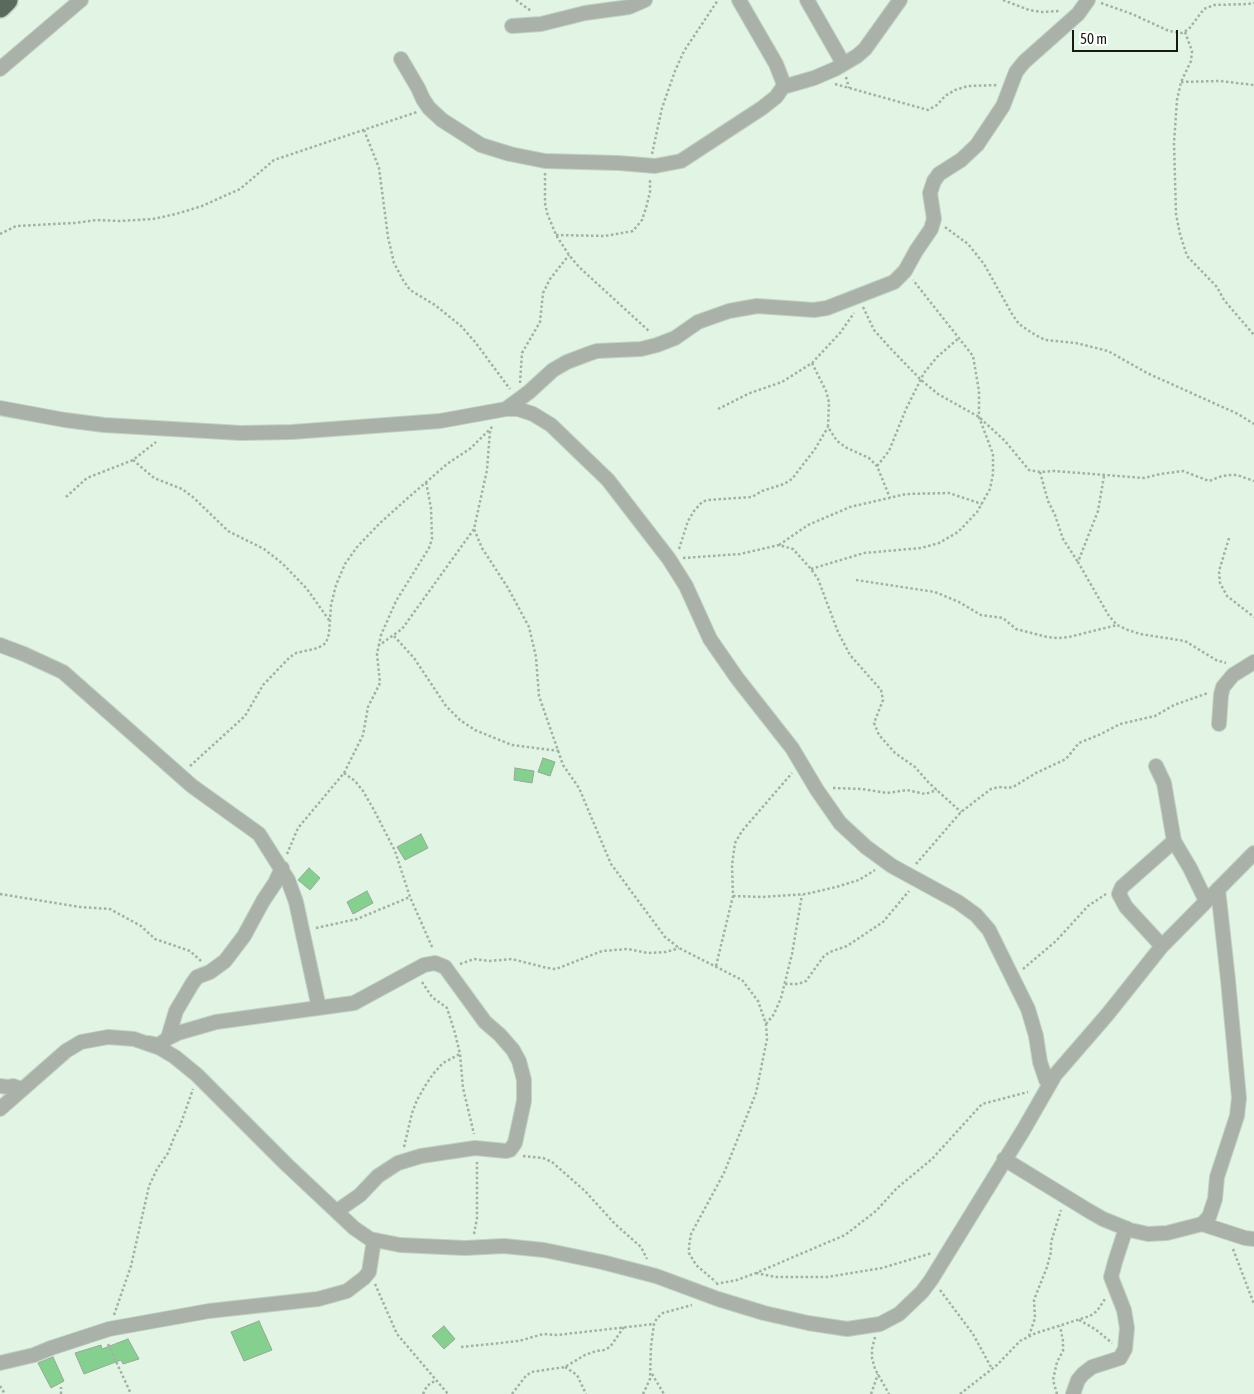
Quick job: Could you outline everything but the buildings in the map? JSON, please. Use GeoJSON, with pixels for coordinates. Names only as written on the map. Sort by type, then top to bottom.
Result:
{"type":"FeatureCollection","features":[{"type":"Feature","properties":{"kind":"highway"},"geometry":{"type":"LineString","coordinates":[[0,7],[7,0]]}},
{"type":"Feature","properties":{"kind":"street"},"geometry":{"type":"LineString","coordinates":[[0,69],[81,0]]}},
{"type":"Feature","properties":{"kind":"street"},"geometry":{"type":"LineString","coordinates":[[512,26],[541,24],[585,13],[629,7],[645,0]]}},
{"type":"Feature","properties":{"kind":"street"},"geometry":{"type":"LineString","coordinates":[[401,59],[418,88],[422,99],[429,108],[442,120],[481,145],[545,162],[619,163],[650,166],[682,161],[762,108],[776,97],[783,87],[776,64],[739,0]]}},
{"type":"Feature","properties":{"kind":"street"},"geometry":{"type":"LineString","coordinates":[[806,0],[843,63]]}},
{"type":"Feature","properties":{"kind":"street"},"geometry":{"type":"LineString","coordinates":[[783,87],[814,78],[854,58],[865,49],[900,0]]}},
{"type":"Feature","properties":{"kind":"street"},"geometry":{"type":"LineString","coordinates":[[506,408],[566,362],[597,351],[641,349],[661,343],[675,338],[698,322],[729,311],[757,306],[814,310],[827,308],[844,300],[887,286],[899,278],[931,228],[934,219],[930,192],[934,181],[939,174],[961,160],[976,146],[1002,106],[1016,72],[1024,62],[1090,4]]}},
{"type":"Feature","properties":{"kind":"street"},"geometry":{"type":"LineString","coordinates":[[0,408],[84,423],[241,433],[292,432],[440,421],[506,408],[532,414],[551,425],[614,488],[673,559],[710,639],[737,678],[792,748],[817,790],[840,823],[866,847],[888,863],[958,902],[976,915],[994,938],[1028,1009],[1036,1036],[1040,1062],[1048,1082]]}},
{"type":"Feature","properties":{"kind":"street"},"geometry":{"type":"LineString","coordinates":[[0,646],[24,654],[62,672],[180,775],[259,834],[282,868],[296,902],[319,1008]]}},
{"type":"Feature","properties":{"kind":"street"},"geometry":{"type":"LineString","coordinates":[[1219,724],[1221,695],[1224,687],[1228,680],[1254,662]]}},
{"type":"Feature","properties":{"kind":"street"},"geometry":{"type":"LineString","coordinates":[[1156,766],[1164,784],[1174,841],[1206,901]]}},
{"type":"Feature","properties":{"kind":"street"},"geometry":{"type":"LineString","coordinates":[[1162,946],[1126,907],[1119,894],[1122,887],[1174,841]]}},
{"type":"Feature","properties":{"kind":"street"},"geometry":{"type":"LineString","coordinates":[[147,1043],[175,1057],[196,1075],[354,1228],[374,1240],[400,1245],[504,1246],[544,1250],[656,1276],[718,1299],[808,1324],[847,1329],[880,1324],[898,1314],[922,1292],[1004,1159],[1048,1082],[1107,1015],[1162,946],[1254,853]]}},
{"type":"Feature","properties":{"kind":"street"},"geometry":{"type":"LineString","coordinates":[[168,1038],[176,1011],[192,984],[197,977],[210,972],[225,961],[244,936],[263,901],[276,883],[282,868]]}},
{"type":"Feature","properties":{"kind":"street"},"geometry":{"type":"LineString","coordinates":[[1004,1159],[1103,1219],[1126,1228],[1148,1234],[1167,1233],[1202,1224],[1209,1217],[1215,1199],[1217,1178],[1237,1116],[1239,1098],[1218,889]]}},
{"type":"Feature","properties":{"kind":"street"},"geometry":{"type":"LineString","coordinates":[[0,1109],[66,1050],[81,1042],[108,1037],[120,1037],[159,1045],[168,1038],[216,1022],[354,1003],[414,970],[431,964],[444,967],[476,1010],[512,1050],[519,1061],[524,1080],[524,1101],[515,1143],[510,1150],[506,1151],[475,1148],[421,1156],[400,1162],[378,1176],[360,1195],[336,1211]]}},
{"type":"Feature","properties":{"kind":"street"},"geometry":{"type":"LineString","coordinates":[[0,1086],[13,1086],[22,1089]]}},
{"type":"Feature","properties":{"kind":"street"},"geometry":{"type":"LineString","coordinates":[[1202,1224],[1245,1238],[1254,1239]]}},
{"type":"Feature","properties":{"kind":"street"},"geometry":{"type":"LineString","coordinates":[[1072,1394],[1078,1380],[1092,1367],[1120,1358],[1127,1341],[1126,1319],[1121,1300],[1112,1282],[1111,1272],[1126,1228]]}},
{"type":"Feature","properties":{"kind":"street"},"geometry":{"type":"LineString","coordinates":[[0,1363],[34,1355],[106,1330],[209,1311],[318,1299],[347,1291],[369,1272],[374,1240]]}},
{"type":"Feature","properties":{"kind":"path"},"geometry":{"type":"LineString","coordinates":[[556,234],[605,236],[633,231],[642,220],[650,192],[650,166],[655,136],[675,70],[684,51],[718,0]]}},
{"type":"Feature","properties":{"kind":"path"},"geometry":{"type":"LineString","coordinates":[[1003,0],[1029,10],[1042,12],[1090,4],[1132,14],[1169,31],[1185,32]]}},
{"type":"Feature","properties":{"kind":"path"},"geometry":{"type":"LineString","coordinates":[[1185,32],[1204,9],[1214,5],[1254,3]]}},
{"type":"Feature","properties":{"kind":"path"},"geometry":{"type":"LineString","coordinates":[[1185,32],[1192,51],[1191,61],[1181,82],[1174,143],[1176,214],[1180,234],[1187,256],[1217,287],[1224,300],[1254,335]]}},
{"type":"Feature","properties":{"kind":"path"},"geometry":{"type":"LineString","coordinates":[[814,78],[928,110],[955,90],[968,86],[1000,84],[1016,72]]}},
{"type":"Feature","properties":{"kind":"path"},"geometry":{"type":"LineString","coordinates":[[1181,82],[1220,81],[1254,85]]}},
{"type":"Feature","properties":{"kind":"path"},"geometry":{"type":"LineString","coordinates":[[0,234],[16,226],[96,220],[153,219],[176,214],[202,206],[240,189],[274,160],[429,108]]}},
{"type":"Feature","properties":{"kind":"path"},"geometry":{"type":"LineString","coordinates":[[364,130],[379,168],[388,238],[394,263],[403,280],[410,290],[435,305],[461,326],[518,398]]}},
{"type":"Feature","properties":{"kind":"path"},"geometry":{"type":"LineString","coordinates":[[545,162],[545,203],[556,234],[569,255],[579,267],[661,343]]}},
{"type":"Feature","properties":{"kind":"path"},"geometry":{"type":"LineString","coordinates":[[934,219],[968,244],[984,264],[1019,324],[1032,334],[1045,340],[1076,343],[1108,351],[1148,373],[1238,414],[1254,424]]}},
{"type":"Feature","properties":{"kind":"path"},"geometry":{"type":"LineString","coordinates":[[518,398],[522,353],[540,322],[543,293],[569,255]]}},
{"type":"Feature","properties":{"kind":"path"},"geometry":{"type":"LineString","coordinates":[[811,569],[864,553],[921,548],[939,543],[958,532],[977,512],[990,489],[993,474],[992,454],[979,417],[979,391],[973,356],[905,271]]}},
{"type":"Feature","properties":{"kind":"path"},"geometry":{"type":"LineString","coordinates":[[718,409],[750,393],[782,382],[812,362],[840,333],[861,304],[874,330],[921,380],[938,394],[979,417],[1004,441],[1029,470],[1144,478],[1160,474],[1183,472],[1209,481],[1230,475],[1237,475],[1254,481]]}},
{"type":"Feature","properties":{"kind":"path"},"geometry":{"type":"LineString","coordinates":[[878,466],[889,451],[906,409],[924,373],[937,357],[959,338]]}},
{"type":"Feature","properties":{"kind":"path"},"geometry":{"type":"LineString","coordinates":[[812,362],[826,391],[829,402],[828,427],[815,449],[792,479],[784,484],[762,491],[752,497],[707,500],[698,506],[688,521],[673,559],[740,554],[779,545],[808,525],[825,517],[850,507],[906,494],[949,493],[982,504]]}},
{"type":"Feature","properties":{"kind":"path"},"geometry":{"type":"LineString","coordinates":[[180,775],[245,716],[264,685],[290,657],[296,653],[318,648],[326,643],[336,584],[345,564],[357,547],[380,523],[426,482],[490,430],[506,408]]}},
{"type":"Feature","properties":{"kind":"path"},"geometry":{"type":"LineString","coordinates":[[828,427],[837,441],[869,458],[878,466],[890,498]]}},
{"type":"Feature","properties":{"kind":"path"},"geometry":{"type":"LineString","coordinates":[[66,497],[87,478],[132,460],[173,429]]}},
{"type":"Feature","properties":{"kind":"path"},"geometry":{"type":"LineString","coordinates":[[378,646],[402,629],[474,529],[486,470],[490,430]]}},
{"type":"Feature","properties":{"kind":"path"},"geometry":{"type":"LineString","coordinates":[[132,460],[154,478],[182,489],[228,530],[264,550],[283,564],[307,589],[330,621]]}},
{"type":"Feature","properties":{"kind":"path"},"geometry":{"type":"LineString","coordinates":[[1040,472],[1048,501],[1055,515],[1063,540],[1109,616],[1118,625],[1140,634],[1185,641],[1216,660],[1231,665],[1240,671]]}},
{"type":"Feature","properties":{"kind":"path"},"geometry":{"type":"LineString","coordinates":[[1078,562],[1098,511],[1104,476]]}},
{"type":"Feature","properties":{"kind":"path"},"geometry":{"type":"LineString","coordinates":[[282,868],[298,828],[344,772],[363,735],[368,707],[380,683],[378,646],[396,601],[429,548],[432,539],[431,508],[426,482]]}},
{"type":"Feature","properties":{"kind":"path"},"geometry":{"type":"LineString","coordinates":[[474,529],[482,548],[508,588],[529,627],[536,657],[539,696],[563,765],[578,788],[611,864],[665,937],[679,948],[742,980],[758,1001],[766,1024],[768,1032],[767,1045],[756,1093],[724,1173],[691,1234],[688,1246],[689,1253],[696,1265],[717,1283]]}},
{"type":"Feature","properties":{"kind":"path"},"geometry":{"type":"LineString","coordinates":[[1229,538],[1219,571],[1220,583],[1227,596],[1254,618]]}},
{"type":"Feature","properties":{"kind":"path"},"geometry":{"type":"LineString","coordinates":[[779,545],[792,549],[811,569],[818,579],[838,632],[850,655],[881,690],[883,700],[874,724],[879,735],[895,753],[915,767],[961,812]]}},
{"type":"Feature","properties":{"kind":"path"},"geometry":{"type":"LineString","coordinates":[[856,580],[935,592],[959,602],[981,615],[1002,618],[1016,629],[1039,636],[1069,637],[1118,625]]}},
{"type":"Feature","properties":{"kind":"path"},"geometry":{"type":"LineString","coordinates":[[394,636],[414,658],[446,706],[460,720],[475,730],[502,742],[559,751]]}},
{"type":"Feature","properties":{"kind":"path"},"geometry":{"type":"LineString","coordinates":[[785,984],[803,983],[824,956],[847,946],[883,922],[912,878],[961,812],[991,789],[1014,787],[1036,773],[1066,760],[1079,743],[1120,724],[1155,716],[1174,705],[1224,687]]}},
{"type":"Feature","properties":{"kind":"path"},"geometry":{"type":"LineString","coordinates":[[716,966],[734,896],[732,865],[735,844],[742,832],[800,762]]}},
{"type":"Feature","properties":{"kind":"path"},"geometry":{"type":"LineString","coordinates":[[344,772],[355,781],[374,810],[395,851],[410,897],[444,967],[474,959],[489,961],[512,959],[547,968],[556,968],[602,950],[628,949],[648,953],[666,952],[679,948]]}},
{"type":"Feature","properties":{"kind":"path"},"geometry":{"type":"LineString","coordinates":[[817,790],[842,788],[887,793],[907,790],[925,794],[937,790]]}},
{"type":"Feature","properties":{"kind":"path"},"geometry":{"type":"LineString","coordinates":[[734,896],[762,897],[802,894],[836,887],[859,880],[888,863]]}},
{"type":"Feature","properties":{"kind":"path"},"geometry":{"type":"LineString","coordinates":[[1013,978],[1056,941],[1088,906],[1102,896],[1122,887]]}},
{"type":"Feature","properties":{"kind":"path"},"geometry":{"type":"LineString","coordinates":[[0,894],[80,907],[110,909],[141,926],[155,939],[190,950],[210,972]]}},
{"type":"Feature","properties":{"kind":"path"},"geometry":{"type":"LineString","coordinates":[[766,1024],[774,1014],[785,984],[802,894]]}},
{"type":"Feature","properties":{"kind":"path"},"geometry":{"type":"LineString","coordinates":[[302,930],[357,919],[410,897]]}},
{"type":"Feature","properties":{"kind":"path"},"geometry":{"type":"LineString","coordinates":[[414,970],[432,998],[447,1008],[460,1054],[463,1088],[473,1127],[477,1168],[477,1218],[470,1247]]}},
{"type":"Feature","properties":{"kind":"path"},"geometry":{"type":"LineString","coordinates":[[400,1162],[409,1124],[421,1093],[433,1074],[443,1063],[460,1054]]}},
{"type":"Feature","properties":{"kind":"path"},"geometry":{"type":"LineString","coordinates":[[131,1394],[106,1330],[131,1266],[149,1186],[156,1169],[168,1153],[180,1126],[196,1075]]}},
{"type":"Feature","properties":{"kind":"path"},"geometry":{"type":"LineString","coordinates":[[701,1293],[717,1283],[737,1280],[756,1273],[846,1234],[876,1211],[898,1188],[932,1159],[982,1104],[1028,1093],[1048,1082]]}},
{"type":"Feature","properties":{"kind":"path"},"geometry":{"type":"LineString","coordinates":[[510,1150],[520,1155],[543,1158],[552,1162],[593,1199],[615,1224],[641,1247],[656,1276]]}},
{"type":"Feature","properties":{"kind":"path"},"geometry":{"type":"LineString","coordinates":[[1028,1337],[1035,1318],[1034,1300],[1047,1267],[1053,1230],[1065,1197]]}},
{"type":"Feature","properties":{"kind":"path"},"geometry":{"type":"LineString","coordinates":[[1226,1231],[1254,1304]]}},
{"type":"Feature","properties":{"kind":"path"},"geometry":{"type":"LineString","coordinates":[[756,1273],[776,1277],[827,1277],[882,1268],[950,1248]]}},
{"type":"Feature","properties":{"kind":"path"},"geometry":{"type":"LineString","coordinates":[[369,1272],[397,1334],[448,1394]]}},
{"type":"Feature","properties":{"kind":"path"},"geometry":{"type":"LineString","coordinates":[[930,1280],[940,1290],[973,1334],[992,1369]]}},
{"type":"Feature","properties":{"kind":"path"},"geometry":{"type":"LineString","coordinates":[[960,1394],[992,1369],[1020,1341],[1090,1316],[1097,1311],[1103,1303],[1112,1282]]}},
{"type":"Feature","properties":{"kind":"path"},"geometry":{"type":"LineString","coordinates":[[643,1394],[648,1386],[651,1373],[650,1359],[654,1324],[657,1318],[663,1313],[718,1299]]}},
{"type":"Feature","properties":{"kind":"path"},"geometry":{"type":"LineString","coordinates":[[1079,1320],[1105,1336],[1123,1353]]}},
{"type":"Feature","properties":{"kind":"path"},"geometry":{"type":"LineString","coordinates":[[461,1347],[519,1341],[543,1334],[557,1335],[654,1324]]}},
{"type":"Feature","properties":{"kind":"path"},"geometry":{"type":"LineString","coordinates":[[880,1324],[872,1349],[872,1358],[889,1394]]}},
{"type":"Feature","properties":{"kind":"path"},"geometry":{"type":"LineString","coordinates":[[1057,1394],[1053,1380],[1054,1371],[1063,1351],[1060,1326]]}},
{"type":"Feature","properties":{"kind":"path"},"geometry":{"type":"LineString","coordinates":[[512,1394],[524,1377],[531,1372],[565,1367],[585,1355],[610,1347],[624,1327]]}},
{"type":"Feature","properties":{"kind":"path"},"geometry":{"type":"LineString","coordinates":[[565,1367],[577,1375],[586,1394]]}},
{"type":"Feature","properties":{"kind":"path"},"geometry":{"type":"LineString","coordinates":[[651,1373],[664,1394]]}},
{"type":"Feature","properties":{"kind":"path"},"geometry":{"type":"LineString","coordinates":[[871,1394],[878,1374]]}},
{"type":"Feature","properties":{"kind":"path"},"geometry":{"type":"LineString","coordinates":[[423,1394],[427,1386],[436,1380]]}},
{"type":"Feature","properties":{"kind":"path"},"geometry":{"type":"LineString","coordinates":[[0,1386],[5,1394]]}},
{"type":"Feature","properties":{"kind":"path"},"geometry":{"type":"LineString","coordinates":[[61,1386],[61,1394]]}}]}
